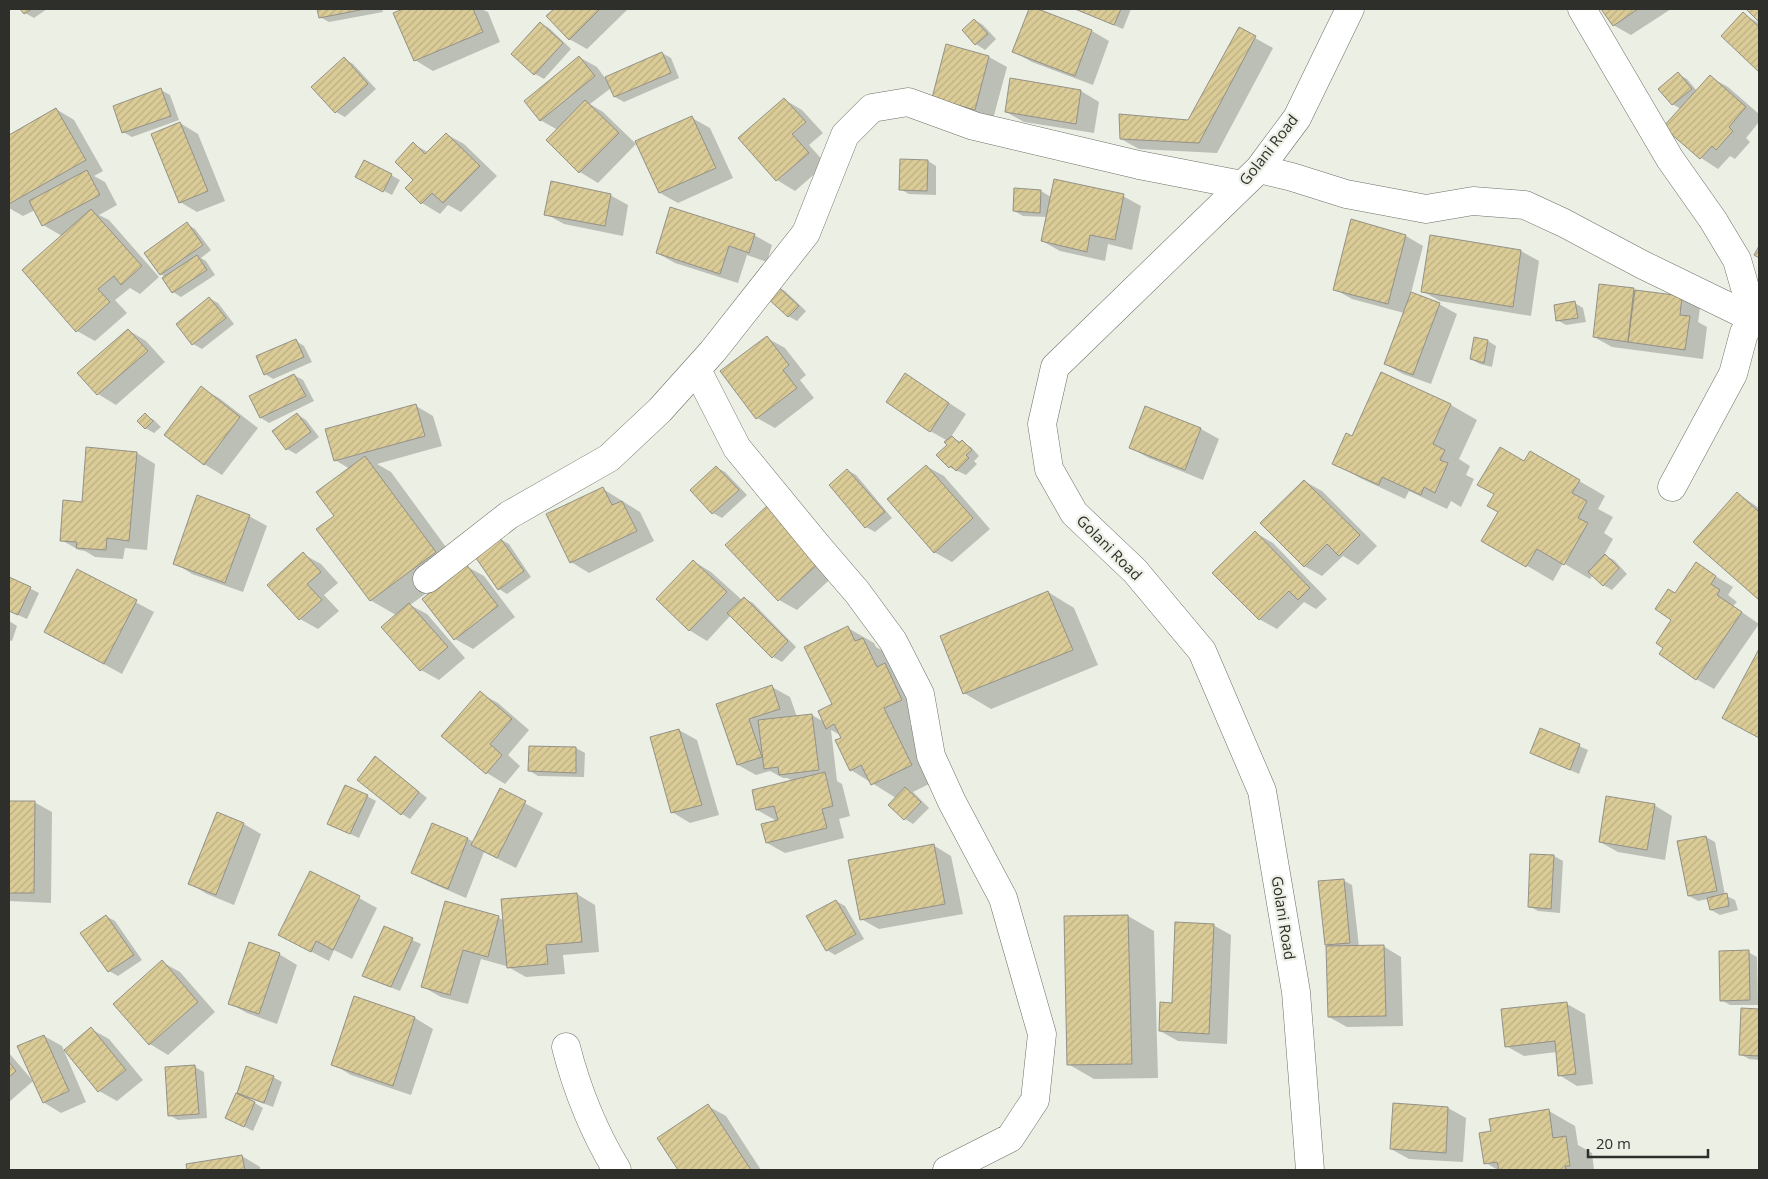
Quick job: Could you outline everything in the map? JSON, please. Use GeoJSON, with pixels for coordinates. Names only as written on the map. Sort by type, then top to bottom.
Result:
{"type":"FeatureCollection","features":[{"type":"Feature","properties":{"kind":"street","name":"Golani Road"},"geometry":{"type":"LineString","coordinates":[[1310,1170],[1296,992],[1262,791],[1202,650],[1134,572],[1074,513],[1049,469],[1042,424],[1055,367],[1250,177],[1296,118],[1350,9]]}},
{"type":"Feature","properties":{"kind":"street"},"geometry":{"type":"LineString","coordinates":[[1582,9],[1670,159],[1713,220],[1736,260],[1752,328],[1733,374],[1672,487]]}},
{"type":"Feature","properties":{"kind":"street"},"geometry":{"type":"LineString","coordinates":[[427,580],[509,515],[609,458],[660,410],[754,301],[806,233],[845,135],[872,108],[908,102],[974,126],[1139,165],[1250,177],[1292,177],[1346,194],[1426,209],[1473,201],[1525,205],[1564,223],[1643,265],[1752,328]]}},
{"type":"Feature","properties":{"kind":"street"},"geometry":{"type":"LineString","coordinates":[[696,370],[737,448],[857,592],[893,640],[920,694],[931,756],[952,802],[1004,898],[1042,1034],[1035,1100],[1010,1138],[947,1170]]}},
{"type":"Feature","properties":{"kind":"street"},"geometry":{"type":"LineString","coordinates":[[566,1047],[573,1075],[600,1143],[617,1170]]}},
{"type":"Feature","properties":{"kind":"building"},"geometry":{"type":"Polygon","coordinates":[[[20,9],[32,9],[24,14],[20,9]]]}},
{"type":"Feature","properties":{"kind":"building"},"geometry":{"type":"Polygon","coordinates":[[[317,9],[365,9],[319,18],[317,9]]]}},
{"type":"Feature","properties":{"kind":"building"},"geometry":{"type":"Polygon","coordinates":[[[403,9],[473,9],[483,32],[414,61],[393,13],[403,9]]]}},
{"type":"Feature","properties":{"kind":"building"},"geometry":{"type":"Polygon","coordinates":[[[554,9],[600,9],[569,40],[546,16],[554,9]]]}},
{"type":"Feature","properties":{"kind":"building"},"geometry":{"type":"Polygon","coordinates":[[[1029,9],[1038,9],[1092,30],[1075,76],[1012,52],[1029,9]]]}},
{"type":"Feature","properties":{"kind":"building"},"geometry":{"type":"Polygon","coordinates":[[[1075,9],[1121,9],[1114,25],[1075,9]]]}},
{"type":"Feature","properties":{"kind":"building"},"geometry":{"type":"Polygon","coordinates":[[[1601,9],[1638,9],[1613,26],[1601,9]]]}},
{"type":"Feature","properties":{"kind":"building"},"geometry":{"type":"Polygon","coordinates":[[[1746,9],[1759,9],[1759,22],[1746,9]]]}},
{"type":"Feature","properties":{"kind":"building"},"geometry":{"type":"Polygon","coordinates":[[[1743,12],[1759,27],[1759,72],[1721,36],[1743,12]]]}},
{"type":"Feature","properties":{"kind":"building"},"geometry":{"type":"Polygon","coordinates":[[[974,19],[988,34],[975,45],[962,30],[974,19]]]}},
{"type":"Feature","properties":{"kind":"building"},"geometry":{"type":"Polygon","coordinates":[[[540,22],[563,43],[534,75],[511,54],[540,22]]]}},
{"type":"Feature","properties":{"kind":"building"},"geometry":{"type":"Polygon","coordinates":[[[1239,27],[1256,36],[1199,143],[1120,139],[1119,114],[1188,120],[1239,27]]]}},
{"type":"Feature","properties":{"kind":"building"},"geometry":{"type":"Polygon","coordinates":[[[946,44],[989,56],[975,110],[932,98],[946,44]]]}},
{"type":"Feature","properties":{"kind":"building"},"geometry":{"type":"Polygon","coordinates":[[[662,52],[671,73],[614,97],[605,77],[662,52]]]}},
{"type":"Feature","properties":{"kind":"building"},"geometry":{"type":"Polygon","coordinates":[[[579,56],[595,76],[540,121],[524,101],[579,56]]]}},
{"type":"Feature","properties":{"kind":"building"},"geometry":{"type":"Polygon","coordinates":[[[344,57],[368,84],[335,113],[311,87],[344,57]]]}},
{"type":"Feature","properties":{"kind":"building"},"geometry":{"type":"Polygon","coordinates":[[[1678,72],[1692,89],[1672,105],[1658,89],[1678,72]]]}},
{"type":"Feature","properties":{"kind":"building"},"geometry":{"type":"Polygon","coordinates":[[[1710,75],[1746,107],[1729,127],[1733,131],[1716,150],[1712,146],[1700,159],[1663,127],[1710,75]]]}},
{"type":"Feature","properties":{"kind":"building"},"geometry":{"type":"Polygon","coordinates":[[[1010,78],[1081,90],[1076,124],[1005,112],[1010,78]]]}},
{"type":"Feature","properties":{"kind":"building"},"geometry":{"type":"Polygon","coordinates":[[[161,88],[171,116],[122,133],[113,106],[161,88]]]}},
{"type":"Feature","properties":{"kind":"building"},"geometry":{"type":"Polygon","coordinates":[[[784,98],[806,122],[792,134],[809,153],[776,181],[738,138],[784,98]]]}},
{"type":"Feature","properties":{"kind":"building"},"geometry":{"type":"Polygon","coordinates":[[[585,100],[619,133],[579,173],[546,140],[585,100]]]}},
{"type":"Feature","properties":{"kind":"building"},"geometry":{"type":"Polygon","coordinates":[[[56,108],[86,160],[9,204],[9,135],[56,108]]]}},
{"type":"Feature","properties":{"kind":"building"},"geometry":{"type":"Polygon","coordinates":[[[692,116],[716,168],[659,193],[635,141],[692,116]]]}},
{"type":"Feature","properties":{"kind":"building"},"geometry":{"type":"Polygon","coordinates":[[[180,122],[208,191],[179,203],[151,134],[180,122]]]}},
{"type":"Feature","properties":{"kind":"building"},"geometry":{"type":"Polygon","coordinates":[[[446,133],[480,166],[443,203],[432,193],[421,204],[405,188],[413,180],[395,162],[413,142],[425,154],[446,133]]]}},
{"type":"Feature","properties":{"kind":"building"},"geometry":{"type":"Polygon","coordinates":[[[900,159],[928,160],[927,191],[899,190],[900,159]]]}},
{"type":"Feature","properties":{"kind":"building"},"geometry":{"type":"Polygon","coordinates":[[[364,160],[392,174],[383,192],[355,177],[364,160]]]}},
{"type":"Feature","properties":{"kind":"building"},"geometry":{"type":"Polygon","coordinates":[[[87,170],[100,195],[42,226],[29,201],[87,170]]]}},
{"type":"Feature","properties":{"kind":"building"},"geometry":{"type":"Polygon","coordinates":[[[1054,179],[1124,194],[1115,240],[1090,235],[1087,252],[1041,241],[1054,179]]]}},
{"type":"Feature","properties":{"kind":"building"},"geometry":{"type":"Polygon","coordinates":[[[551,181],[611,194],[605,226],[544,215],[551,181]]]}},
{"type":"Feature","properties":{"kind":"building"},"geometry":{"type":"Polygon","coordinates":[[[1014,188],[1041,190],[1040,213],[1013,211],[1014,188]]]}},
{"type":"Feature","properties":{"kind":"building"},"geometry":{"type":"Polygon","coordinates":[[[670,207],[755,234],[749,253],[729,246],[720,274],[656,253],[670,207]]]}},
{"type":"Feature","properties":{"kind":"building"},"geometry":{"type":"Polygon","coordinates":[[[91,209],[142,266],[121,285],[114,276],[98,289],[110,302],[76,332],[22,270],[91,209]]]}},
{"type":"Feature","properties":{"kind":"building"},"geometry":{"type":"Polygon","coordinates":[[[1351,219],[1406,235],[1388,304],[1333,290],[1351,219]]]}},
{"type":"Feature","properties":{"kind":"building"},"geometry":{"type":"Polygon","coordinates":[[[187,222],[203,245],[160,275],[144,253],[187,222]]]}},
{"type":"Feature","properties":{"kind":"building"},"geometry":{"type":"Polygon","coordinates":[[[1430,235],[1521,250],[1513,307],[1421,292],[1430,235]]]}},
{"type":"Feature","properties":{"kind":"building"},"geometry":{"type":"Polygon","coordinates":[[[1759,246],[1759,258],[1754,255],[1759,246]]]}},
{"type":"Feature","properties":{"kind":"building"},"geometry":{"type":"Polygon","coordinates":[[[197,255],[207,270],[172,293],[162,278],[197,255]]]}},
{"type":"Feature","properties":{"kind":"building"},"geometry":{"type":"Polygon","coordinates":[[[1599,284],[1634,288],[1628,342],[1593,337],[1599,284]]]}},
{"type":"Feature","properties":{"kind":"building"},"geometry":{"type":"Polygon","coordinates":[[[776,285],[799,306],[788,317],[765,296],[776,285]]]}},
{"type":"Feature","properties":{"kind":"building"},"geometry":{"type":"Polygon","coordinates":[[[1635,290],[1682,296],[1680,315],[1690,316],[1685,350],[1628,342],[1635,290]]]}},
{"type":"Feature","properties":{"kind":"building"},"geometry":{"type":"Polygon","coordinates":[[[1411,292],[1440,303],[1413,375],[1384,364],[1411,292]]]}},
{"type":"Feature","properties":{"kind":"building"},"geometry":{"type":"Polygon","coordinates":[[[209,297],[226,318],[192,345],[176,324],[209,297]]]}},
{"type":"Feature","properties":{"kind":"building"},"geometry":{"type":"Polygon","coordinates":[[[1575,301],[1578,318],[1556,321],[1554,305],[1575,301]]]}},
{"type":"Feature","properties":{"kind":"building"},"geometry":{"type":"Polygon","coordinates":[[[128,329],[148,351],[97,395],[77,373],[128,329]]]}},
{"type":"Feature","properties":{"kind":"building"},"geometry":{"type":"Polygon","coordinates":[[[767,336],[789,365],[783,370],[797,388],[756,419],[720,371],[767,336]]]}},
{"type":"Feature","properties":{"kind":"building"},"geometry":{"type":"Polygon","coordinates":[[[1474,337],[1488,340],[1484,363],[1470,359],[1474,337]]]}},
{"type":"Feature","properties":{"kind":"building"},"geometry":{"type":"Polygon","coordinates":[[[296,339],[304,357],[264,375],[256,356],[296,339]]]}},
{"type":"Feature","properties":{"kind":"building"},"geometry":{"type":"Polygon","coordinates":[[[1381,372],[1451,404],[1433,444],[1445,450],[1440,460],[1448,463],[1435,493],[1424,487],[1421,495],[1382,477],[1379,485],[1332,464],[1346,433],[1352,436],[1381,372]]]}},
{"type":"Feature","properties":{"kind":"building"},"geometry":{"type":"Polygon","coordinates":[[[905,373],[949,403],[930,432],[886,402],[905,373]]]}},
{"type":"Feature","properties":{"kind":"building"},"geometry":{"type":"Polygon","coordinates":[[[294,374],[306,396],[260,418],[249,396],[294,374]]]}},
{"type":"Feature","properties":{"kind":"building"},"geometry":{"type":"Polygon","coordinates":[[[201,386],[240,417],[204,465],[164,435],[201,386]]]}},
{"type":"Feature","properties":{"kind":"building"},"geometry":{"type":"Polygon","coordinates":[[[416,404],[425,436],[334,461],[325,429],[416,404]]]}},
{"type":"Feature","properties":{"kind":"building"},"geometry":{"type":"Polygon","coordinates":[[[1145,406],[1201,428],[1185,470],[1129,448],[1145,406]]]}},
{"type":"Feature","properties":{"kind":"building"},"geometry":{"type":"Polygon","coordinates":[[[145,413],[153,421],[145,429],[137,421],[145,413]]]}},
{"type":"Feature","properties":{"kind":"building"},"geometry":{"type":"Polygon","coordinates":[[[297,413],[311,432],[286,450],[272,431],[297,413]]]}},
{"type":"Feature","properties":{"kind":"building"},"geometry":{"type":"Polygon","coordinates":[[[952,436],[959,443],[962,440],[972,450],[966,455],[969,458],[956,471],[951,466],[949,468],[936,455],[947,445],[944,442],[952,436]]]}},
{"type":"Feature","properties":{"kind":"building"},"geometry":{"type":"Polygon","coordinates":[[[86,447],[137,452],[129,541],[107,538],[106,550],[76,548],[77,542],[60,541],[63,500],[82,502],[86,447]]]}},
{"type":"Feature","properties":{"kind":"building"},"geometry":{"type":"Polygon","coordinates":[[[1500,447],[1524,461],[1530,451],[1580,480],[1572,493],[1587,501],[1578,518],[1588,523],[1564,565],[1537,549],[1526,567],[1481,541],[1498,512],[1487,506],[1494,494],[1477,485],[1500,447]]]}},
{"type":"Feature","properties":{"kind":"building"},"geometry":{"type":"Polygon","coordinates":[[[365,456],[436,552],[370,601],[316,529],[334,516],[316,492],[365,456]]]}},
{"type":"Feature","properties":{"kind":"building"},"geometry":{"type":"Polygon","coordinates":[[[926,465],[973,518],[934,553],[887,499],[926,465]]]}},
{"type":"Feature","properties":{"kind":"building"},"geometry":{"type":"Polygon","coordinates":[[[716,466],[739,490],[712,514],[690,490],[716,466]]]}},
{"type":"Feature","properties":{"kind":"building"},"geometry":{"type":"Polygon","coordinates":[[[847,469],[885,512],[865,528],[829,485],[847,469]]]}},
{"type":"Feature","properties":{"kind":"building"},"geometry":{"type":"Polygon","coordinates":[[[1304,480],[1360,535],[1339,556],[1327,544],[1304,567],[1260,523],[1304,480]]]}},
{"type":"Feature","properties":{"kind":"building"},"geometry":{"type":"Polygon","coordinates":[[[603,487],[612,505],[622,501],[637,531],[570,563],[546,514],[603,487]]]}},
{"type":"Feature","properties":{"kind":"building"},"geometry":{"type":"Polygon","coordinates":[[[1737,492],[1759,512],[1759,600],[1693,542],[1737,492]]]}},
{"type":"Feature","properties":{"kind":"building"},"geometry":{"type":"Polygon","coordinates":[[[197,495],[250,515],[225,583],[173,564],[197,495]]]}},
{"type":"Feature","properties":{"kind":"building"},"geometry":{"type":"Polygon","coordinates":[[[769,504],[823,559],[778,601],[725,545],[769,504]]]}},
{"type":"Feature","properties":{"kind":"building"},"geometry":{"type":"Polygon","coordinates":[[[1255,531],[1310,588],[1298,600],[1289,591],[1259,620],[1212,573],[1255,531]]]}},
{"type":"Feature","properties":{"kind":"building"},"geometry":{"type":"Polygon","coordinates":[[[500,538],[524,571],[498,590],[474,555],[500,538]]]}},
{"type":"Feature","properties":{"kind":"building"},"geometry":{"type":"Polygon","coordinates":[[[303,552],[321,572],[307,584],[322,600],[299,620],[267,585],[303,552]]]}},
{"type":"Feature","properties":{"kind":"building"},"geometry":{"type":"Polygon","coordinates":[[[1605,554],[1619,568],[1603,586],[1588,572],[1605,554]]]}},
{"type":"Feature","properties":{"kind":"building"},"geometry":{"type":"Polygon","coordinates":[[[693,560],[727,592],[689,631],[656,599],[693,560]]]}},
{"type":"Feature","properties":{"kind":"building"},"geometry":{"type":"Polygon","coordinates":[[[1696,562],[1716,576],[1711,584],[1720,590],[1717,595],[1742,612],[1696,680],[1659,654],[1663,648],[1656,643],[1671,620],[1655,609],[1668,589],[1675,593],[1696,562]]]}},
{"type":"Feature","properties":{"kind":"building"},"geometry":{"type":"Polygon","coordinates":[[[466,564],[498,606],[454,640],[422,599],[466,564]]]}},
{"type":"Feature","properties":{"kind":"building"},"geometry":{"type":"Polygon","coordinates":[[[77,569],[137,600],[104,664],[44,632],[77,569]]]}},
{"type":"Feature","properties":{"kind":"building"},"geometry":{"type":"Polygon","coordinates":[[[9,577],[31,587],[18,615],[9,611],[9,577]]]}},
{"type":"Feature","properties":{"kind":"building"},"geometry":{"type":"Polygon","coordinates":[[[1048,591],[1073,650],[963,694],[940,636],[1048,591]]]}},
{"type":"Feature","properties":{"kind":"building"},"geometry":{"type":"Polygon","coordinates":[[[744,597],[788,641],[772,658],[727,613],[744,597]]]}},
{"type":"Feature","properties":{"kind":"building"},"geometry":{"type":"Polygon","coordinates":[[[409,603],[448,647],[420,671],[381,627],[409,603]]]}},
{"type":"Feature","properties":{"kind":"building"},"geometry":{"type":"Polygon","coordinates":[[[848,626],[855,641],[863,638],[877,667],[885,663],[902,700],[884,708],[912,765],[871,785],[861,765],[850,771],[835,740],[841,738],[834,724],[826,729],[818,711],[832,704],[804,647],[848,626]]]}},
{"type":"Feature","properties":{"kind":"building"},"geometry":{"type":"Polygon","coordinates":[[[1759,649],[1759,738],[1722,718],[1759,649]]]}},
{"type":"Feature","properties":{"kind":"building"},"geometry":{"type":"Polygon","coordinates":[[[772,685],[780,709],[749,719],[762,757],[737,765],[716,704],[772,685]]]}},
{"type":"Feature","properties":{"kind":"building"},"geometry":{"type":"Polygon","coordinates":[[[480,691],[512,719],[490,744],[502,755],[486,774],[441,736],[480,691]]]}},
{"type":"Feature","properties":{"kind":"building"},"geometry":{"type":"Polygon","coordinates":[[[812,714],[819,770],[779,775],[778,767],[764,769],[758,720],[812,714]]]}},
{"type":"Feature","properties":{"kind":"building"},"geometry":{"type":"Polygon","coordinates":[[[1540,728],[1580,744],[1570,770],[1530,753],[1540,728]]]}},
{"type":"Feature","properties":{"kind":"building"},"geometry":{"type":"Polygon","coordinates":[[[679,729],[702,805],[671,813],[650,737],[679,729]]]}},
{"type":"Feature","properties":{"kind":"building"},"geometry":{"type":"Polygon","coordinates":[[[529,746],[576,747],[576,773],[528,771],[529,746]]]}},
{"type":"Feature","properties":{"kind":"building"},"geometry":{"type":"Polygon","coordinates":[[[375,756],[419,792],[401,815],[357,780],[375,756]]]}},
{"type":"Feature","properties":{"kind":"building"},"geometry":{"type":"Polygon","coordinates":[[[825,772],[833,806],[822,809],[827,828],[766,843],[761,824],[778,820],[774,806],[756,810],[752,790],[825,772]]]}},
{"type":"Feature","properties":{"kind":"building"},"geometry":{"type":"Polygon","coordinates":[[[345,785],[368,795],[350,834],[327,824],[345,785]]]}},
{"type":"Feature","properties":{"kind":"building"},"geometry":{"type":"Polygon","coordinates":[[[905,787],[921,802],[904,820],[888,805],[905,787]]]}},
{"type":"Feature","properties":{"kind":"building"},"geometry":{"type":"Polygon","coordinates":[[[500,788],[526,801],[497,858],[471,845],[500,788]]]}},
{"type":"Feature","properties":{"kind":"building"},"geometry":{"type":"Polygon","coordinates":[[[1606,796],[1655,804],[1647,850],[1599,842],[1606,796]]]}},
{"type":"Feature","properties":{"kind":"building"},"geometry":{"type":"Polygon","coordinates":[[[9,801],[35,801],[34,893],[9,893],[9,801]]]}},
{"type":"Feature","properties":{"kind":"building"},"geometry":{"type":"Polygon","coordinates":[[[217,812],[244,823],[216,895],[188,884],[217,812]]]}},
{"type":"Feature","properties":{"kind":"building"},"geometry":{"type":"Polygon","coordinates":[[[432,823],[468,838],[448,889],[411,873],[432,823]]]}},
{"type":"Feature","properties":{"kind":"building"},"geometry":{"type":"Polygon","coordinates":[[[1706,836],[1717,891],[1688,896],[1677,841],[1706,836]]]}},
{"type":"Feature","properties":{"kind":"building"},"geometry":{"type":"Polygon","coordinates":[[[934,844],[945,904],[860,920],[848,860],[934,844]]]}},
{"type":"Feature","properties":{"kind":"building"},"geometry":{"type":"Polygon","coordinates":[[[1530,854],[1554,855],[1551,909],[1528,907],[1530,854]]]}},
{"type":"Feature","properties":{"kind":"building"},"geometry":{"type":"Polygon","coordinates":[[[310,871],[360,896],[333,950],[316,941],[311,952],[278,935],[310,871]]]}},
{"type":"Feature","properties":{"kind":"building"},"geometry":{"type":"Polygon","coordinates":[[[1344,879],[1350,943],[1325,945],[1318,881],[1344,879]]]}},
{"type":"Feature","properties":{"kind":"building"},"geometry":{"type":"Polygon","coordinates":[[[577,893],[582,942],[546,945],[548,964],[507,968],[501,899],[577,893]]]}},
{"type":"Feature","properties":{"kind":"building"},"geometry":{"type":"Polygon","coordinates":[[[1727,893],[1729,906],[1710,910],[1707,898],[1727,893]]]}},
{"type":"Feature","properties":{"kind":"building"},"geometry":{"type":"Polygon","coordinates":[[[836,900],[856,934],[826,951],[806,916],[836,900]]]}},
{"type":"Feature","properties":{"kind":"building"},"geometry":{"type":"Polygon","coordinates":[[[445,901],[499,916],[488,957],[463,950],[450,995],[421,987],[445,901]]]}},
{"type":"Feature","properties":{"kind":"building"},"geometry":{"type":"Polygon","coordinates":[[[106,915],[134,955],[108,972],[80,933],[106,915]]]}},
{"type":"Feature","properties":{"kind":"building"},"geometry":{"type":"Polygon","coordinates":[[[1128,915],[1132,1064],[1067,1065],[1064,916],[1128,915]]]}},
{"type":"Feature","properties":{"kind":"building"},"geometry":{"type":"Polygon","coordinates":[[[1175,922],[1214,924],[1209,1034],[1159,1031],[1160,1002],[1172,1003],[1175,922]]]}},
{"type":"Feature","properties":{"kind":"building"},"geometry":{"type":"Polygon","coordinates":[[[384,926],[413,938],[391,987],[362,976],[384,926]]]}},
{"type":"Feature","properties":{"kind":"building"},"geometry":{"type":"Polygon","coordinates":[[[249,942],[280,953],[259,1014],[228,1004],[249,942]]]}},
{"type":"Feature","properties":{"kind":"building"},"geometry":{"type":"Polygon","coordinates":[[[1384,945],[1386,1016],[1328,1017],[1326,946],[1384,945]]]}},
{"type":"Feature","properties":{"kind":"building"},"geometry":{"type":"Polygon","coordinates":[[[1749,950],[1750,1000],[1720,1001],[1719,951],[1749,950]]]}},
{"type":"Feature","properties":{"kind":"building"},"geometry":{"type":"Polygon","coordinates":[[[162,960],[198,1002],[149,1045],[113,1004],[162,960]]]}},
{"type":"Feature","properties":{"kind":"building"},"geometry":{"type":"Polygon","coordinates":[[[354,996],[415,1017],[393,1086],[331,1065],[354,996]]]}},
{"type":"Feature","properties":{"kind":"building"},"geometry":{"type":"Polygon","coordinates":[[[1567,1002],[1576,1074],[1558,1076],[1555,1041],[1505,1047],[1501,1009],[1567,1002]]]}},
{"type":"Feature","properties":{"kind":"building"},"geometry":{"type":"Polygon","coordinates":[[[1741,1008],[1759,1009],[1759,1056],[1739,1055],[1741,1008]]]}},
{"type":"Feature","properties":{"kind":"building"},"geometry":{"type":"Polygon","coordinates":[[[91,1027],[126,1070],[98,1092],[64,1050],[91,1027]]]}},
{"type":"Feature","properties":{"kind":"building"},"geometry":{"type":"Polygon","coordinates":[[[44,1035],[69,1091],[43,1103],[17,1046],[44,1035]]]}},
{"type":"Feature","properties":{"kind":"building"},"geometry":{"type":"Polygon","coordinates":[[[9,1062],[16,1071],[9,1077],[9,1062]]]}},
{"type":"Feature","properties":{"kind":"building"},"geometry":{"type":"Polygon","coordinates":[[[195,1065],[199,1114],[168,1116],[165,1067],[195,1065]]]}},
{"type":"Feature","properties":{"kind":"building"},"geometry":{"type":"Polygon","coordinates":[[[246,1066],[274,1076],[264,1103],[237,1093],[246,1066]]]}},
{"type":"Feature","properties":{"kind":"building"},"geometry":{"type":"Polygon","coordinates":[[[236,1093],[255,1102],[244,1127],[225,1118],[236,1093]]]}},
{"type":"Feature","properties":{"kind":"building"},"geometry":{"type":"Polygon","coordinates":[[[1393,1103],[1448,1107],[1446,1153],[1390,1149],[1393,1103]]]}},
{"type":"Feature","properties":{"kind":"building"},"geometry":{"type":"Polygon","coordinates":[[[708,1104],[751,1170],[678,1170],[657,1138],[708,1104]]]}},
{"type":"Feature","properties":{"kind":"building"},"geometry":{"type":"Polygon","coordinates":[[[1549,1109],[1553,1138],[1566,1136],[1570,1166],[1565,1166],[1566,1170],[1499,1170],[1497,1162],[1484,1164],[1479,1133],[1491,1131],[1489,1119],[1549,1109]]]}},
{"type":"Feature","properties":{"kind":"building"},"geometry":{"type":"Polygon","coordinates":[[[242,1155],[245,1170],[187,1170],[186,1164],[242,1155]]]}}]}
